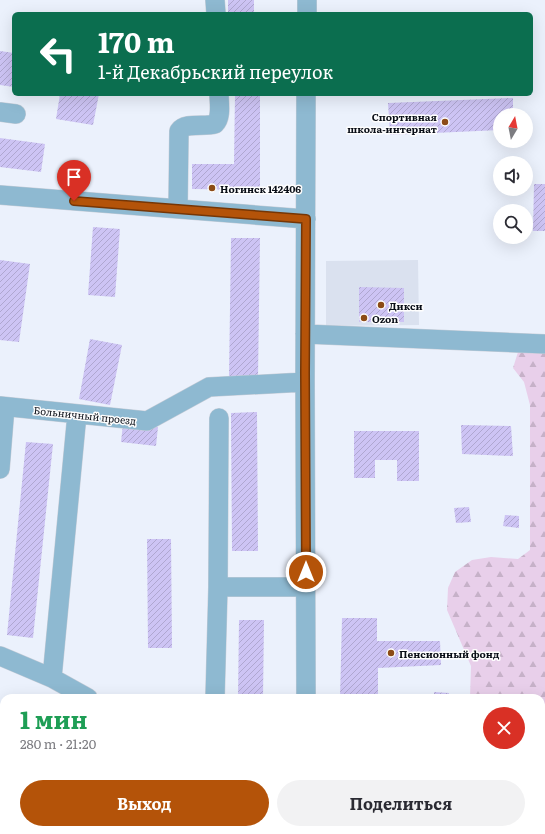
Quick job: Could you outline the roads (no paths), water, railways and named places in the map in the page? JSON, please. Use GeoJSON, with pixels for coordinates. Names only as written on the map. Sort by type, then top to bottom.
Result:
{"type":"FeatureCollection","features":[{"type":"Feature","properties":{"kind":"street"},"geometry":{"type":"LineString","coordinates":[[215,0],[216,12]]}},
{"type":"Feature","properties":{"kind":"street"},"geometry":{"type":"LineString","coordinates":[[307,0],[307,12]]}},
{"type":"Feature","properties":{"kind":"street"},"geometry":{"type":"LineString","coordinates":[[178,209],[179,131],[181,128],[186,126],[215,124],[218,122],[218,96]]}},
{"type":"Feature","properties":{"kind":"street"},"geometry":{"type":"LineString","coordinates":[[306,96],[306,694]]}},
{"type":"Feature","properties":{"kind":"street"},"geometry":{"type":"LineString","coordinates":[[0,195],[306,219]]}},
{"type":"Feature","properties":{"kind":"street"},"geometry":{"type":"LineString","coordinates":[[305,334],[545,344]]}},
{"type":"Feature","properties":{"kind":"street","name":"Больничный проезд"},"geometry":{"type":"LineString","coordinates":[[3,406],[147,421],[209,387],[305,382]]}},
{"type":"Feature","properties":{"kind":"street"},"geometry":{"type":"LineString","coordinates":[[0,469],[3,406]]}},
{"type":"Feature","properties":{"kind":"street"},"geometry":{"type":"LineString","coordinates":[[52,678],[77,414]]}},
{"type":"Feature","properties":{"kind":"street"},"geometry":{"type":"LineString","coordinates":[[215,694],[218,587],[219,418]]}},
{"type":"Feature","properties":{"kind":"street"},"geometry":{"type":"LineString","coordinates":[[218,587],[306,587]]}},
{"type":"Feature","properties":{"kind":"street"},"geometry":{"type":"LineString","coordinates":[[0,656],[52,678],[81,694]]}},
{"type":"Feature","properties":{"kind":"place","name":"Спортивная школа-интернат"},"geometry":{"type":"Point","coordinates":[445,122]}},
{"type":"Feature","properties":{"kind":"place","name":"Ногинск 142406"},"geometry":{"type":"Point","coordinates":[212,188]}},
{"type":"Feature","properties":{"kind":"place","name":"Дикси"},"geometry":{"type":"Point","coordinates":[381,305]}},
{"type":"Feature","properties":{"kind":"place","name":"Ozon"},"geometry":{"type":"Point","coordinates":[364,318]}},
{"type":"Feature","properties":{"kind":"place","name":"Пенсионный фонд"},"geometry":{"type":"Point","coordinates":[391,653]}}]}
